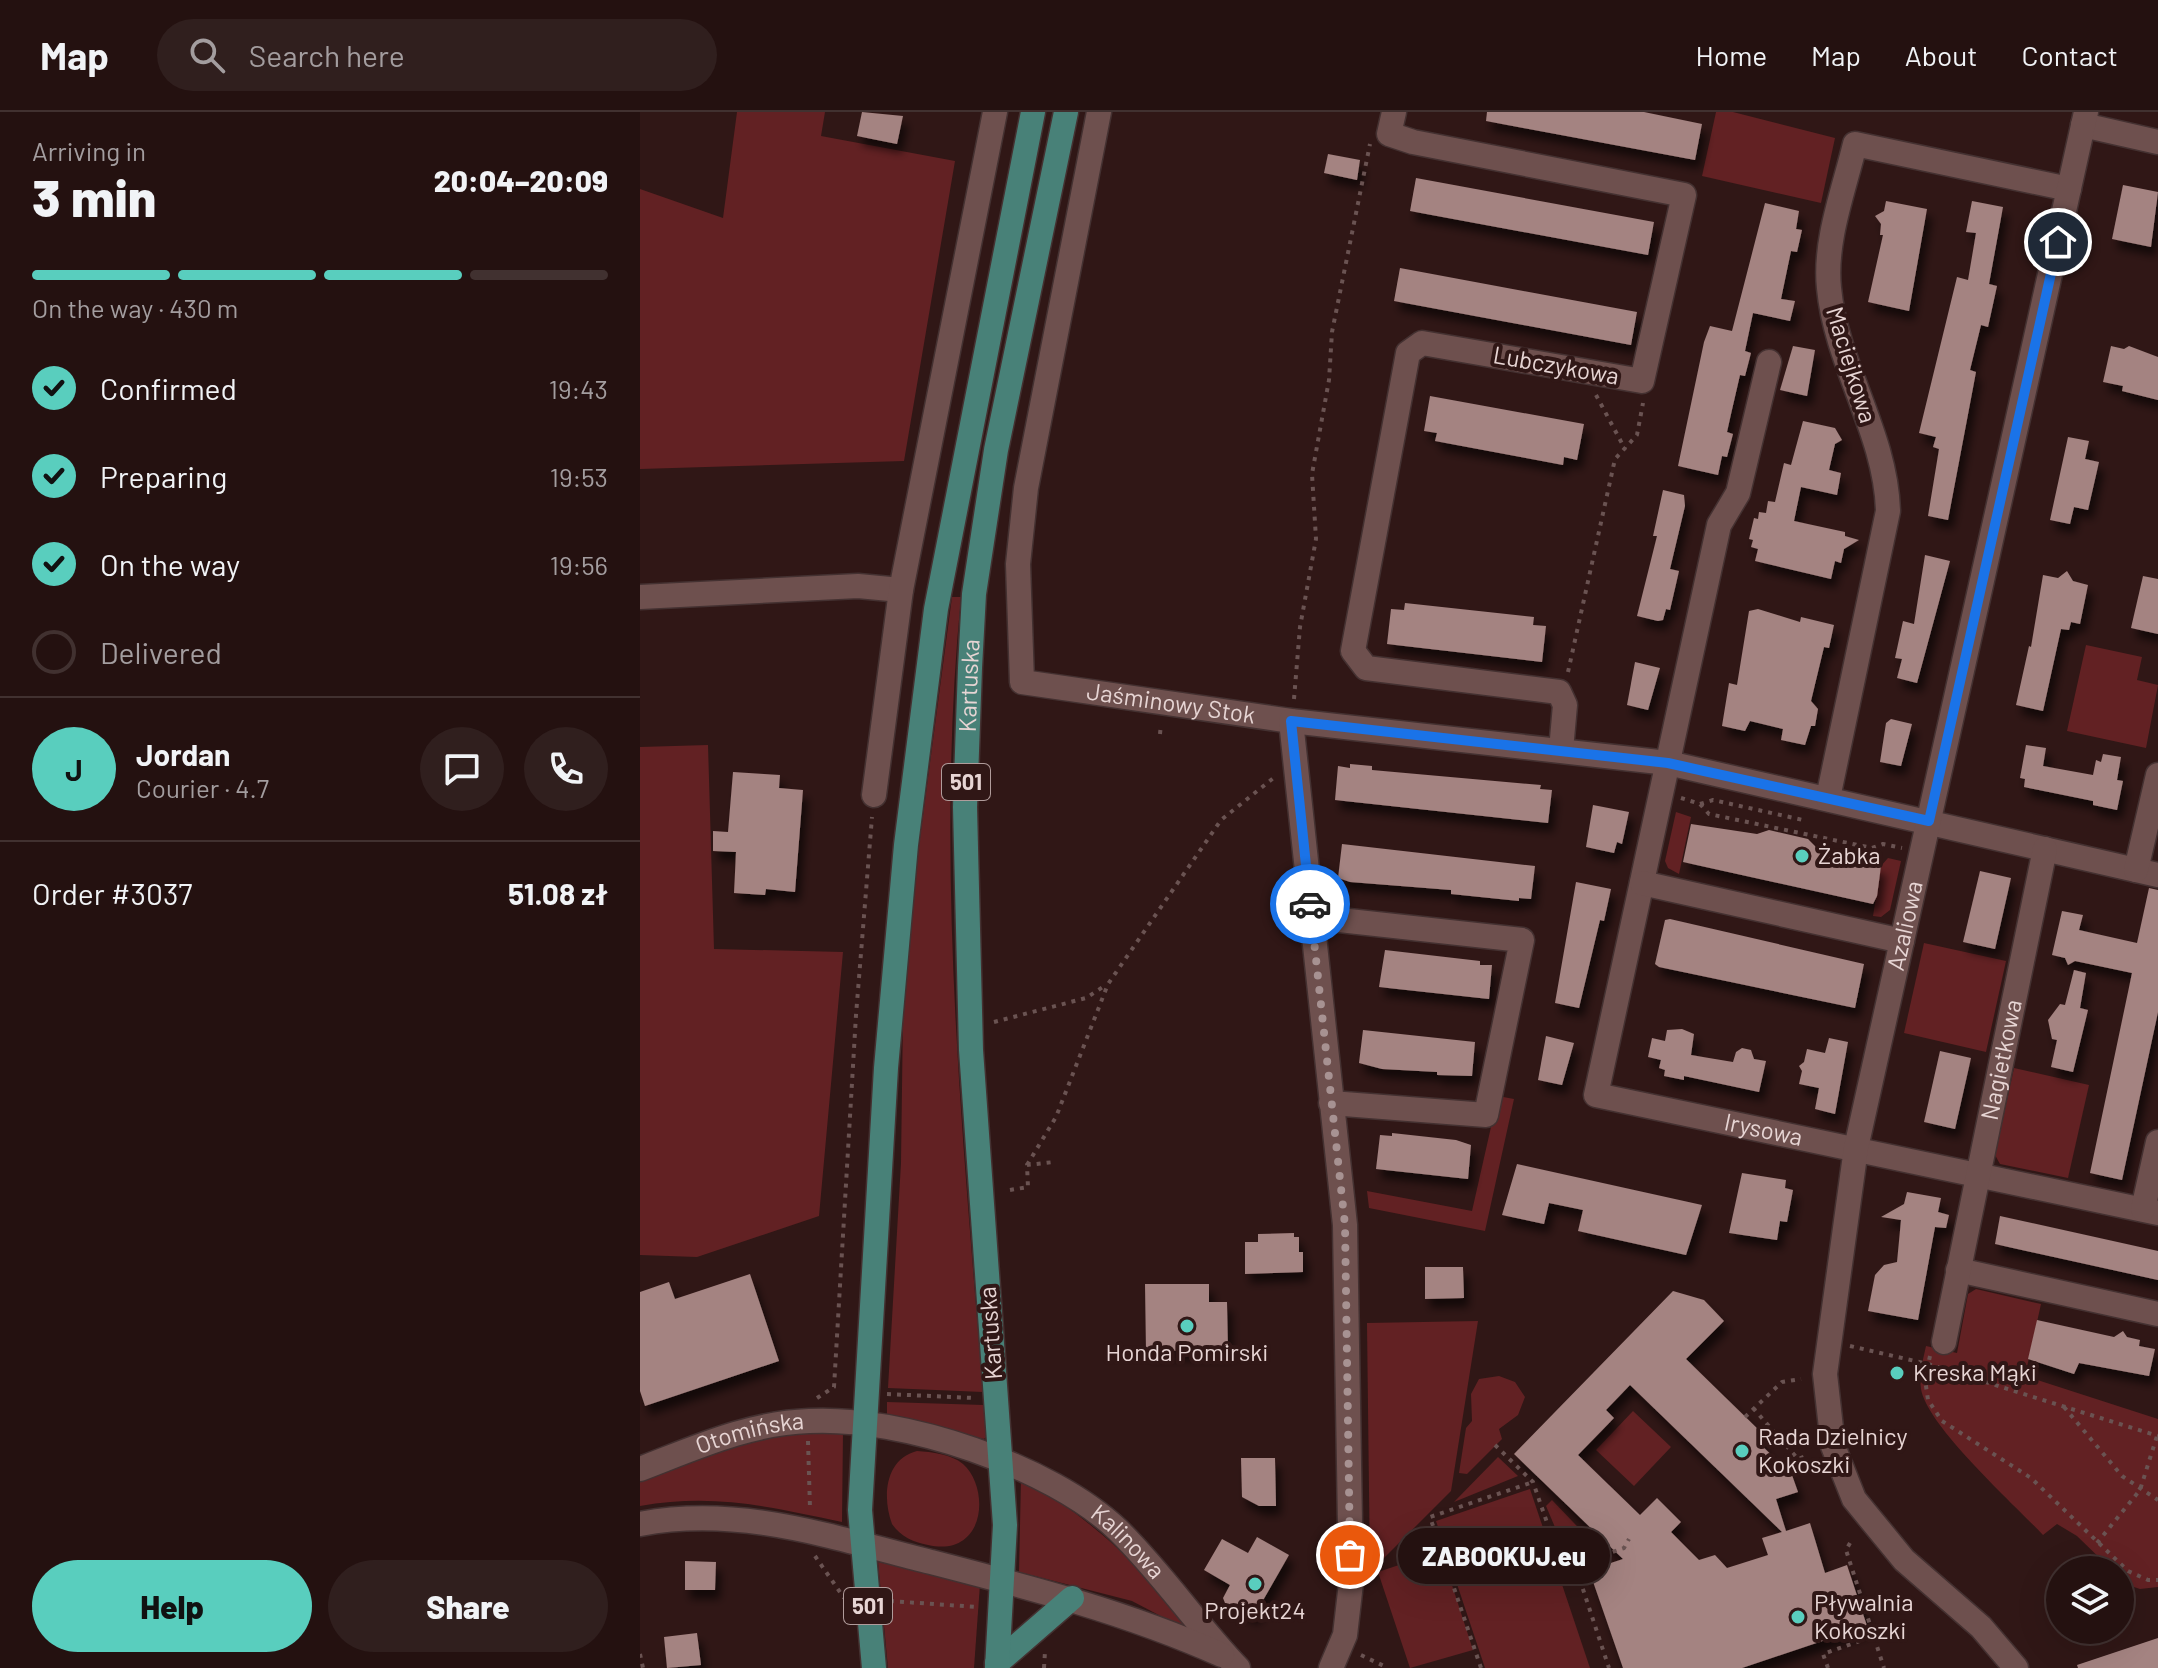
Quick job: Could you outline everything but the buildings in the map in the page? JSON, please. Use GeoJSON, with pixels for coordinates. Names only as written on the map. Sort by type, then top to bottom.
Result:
{"type":"FeatureCollection","features":[{"type":"Feature","properties":{"kind":"main road","name":"Kartuska"},"geometry":{"type":"LineString","coordinates":[[865,1425],[886,1068],[906,845],[936,609],[1033,112]]}},
{"type":"Feature","properties":{"kind":"main road","name":"Kartuska"},"geometry":{"type":"LineString","coordinates":[[1000,1460],[970,1036],[965,807],[972,624],[996,450],[1066,112]]}},
{"type":"Feature","properties":{"kind":"main road","name":"501"},"geometry":{"type":"LineString","coordinates":[[865,1425],[860,1510],[874,1668]]}},
{"type":"Feature","properties":{"kind":"main road","name":"501"},"geometry":{"type":"LineString","coordinates":[[997,1666],[1005,1525],[1000,1460]]}},
{"type":"Feature","properties":{"kind":"main road"},"geometry":{"type":"LineString","coordinates":[[997,1666],[1072,1598]]}},
{"type":"Feature","properties":{"kind":"street"},"geometry":{"type":"LineString","coordinates":[[874,795],[901,590],[995,112]]}},
{"type":"Feature","properties":{"kind":"street","name":"Jaśminowy Stok"},"geometry":{"type":"LineString","coordinates":[[1099,112],[1026,488],[1018,564],[1022,682],[1291,721],[1668,763],[2147,873],[2158,775]]}},
{"type":"Feature","properties":{"kind":"street","name":"Azaliowa"},"geometry":{"type":"LineString","coordinates":[[2016,1668],[1981,1627],[1904,1560],[1873,1527],[1854,1499],[1833,1446],[1826,1409],[1826,1358],[1856,1148],[2084,118],[2158,142]]}},
{"type":"Feature","properties":{"kind":"street","name":"Lubczykowa"},"geometry":{"type":"LineString","coordinates":[[1385,129],[1684,195],[1642,381],[1422,343],[1408,353],[1353,651],[1366,668],[1559,692]]}},
{"type":"Feature","properties":{"kind":"street","name":"Maciejkowa"},"geometry":{"type":"LineString","coordinates":[[1828,798],[1888,511],[1883,468],[1838,329],[1828,285],[1829,257],[1855,144],[2069,189]]}},
{"type":"Feature","properties":{"kind":"street"},"geometry":{"type":"LineString","coordinates":[[1668,763],[1719,525],[1738,493],[1769,362]]}},
{"type":"Feature","properties":{"kind":"street"},"geometry":{"type":"LineString","coordinates":[[640,597],[858,586],[901,590]]}},
{"type":"Feature","properties":{"kind":"street"},"geometry":{"type":"LineString","coordinates":[[1559,692],[1565,705],[1561,750]]}},
{"type":"Feature","properties":{"kind":"street"},"geometry":{"type":"LineString","coordinates":[[1291,721],[1345,1225],[1351,1583],[1345,1635],[1331,1668]]}},
{"type":"Feature","properties":{"kind":"street","name":"Irysowa"},"geometry":{"type":"LineString","coordinates":[[1668,763],[1596,1095],[2150,1211],[2158,1142]]}},
{"type":"Feature","properties":{"kind":"street","name":"Nagietkowa"},"geometry":{"type":"LineString","coordinates":[[1944,1342],[2045,849]]}},
{"type":"Feature","properties":{"kind":"street"},"geometry":{"type":"LineString","coordinates":[[1642,883],[1902,941]]}},
{"type":"Feature","properties":{"kind":"street"},"geometry":{"type":"LineString","coordinates":[[1312,917],[1522,940],[1486,1115],[1331,1103]]}},
{"type":"Feature","properties":{"kind":"street"},"geometry":{"type":"LineString","coordinates":[[1958,1270],[2158,1314]]}},
{"type":"Feature","properties":{"kind":"street","name":"Otomińska"},"geometry":{"type":"LineString","coordinates":[[640,1469],[719,1438],[763,1426],[808,1421],[865,1425],[942,1439],[1000,1460]]}},
{"type":"Feature","properties":{"kind":"street","name":"Kalinowa"},"geometry":{"type":"LineString","coordinates":[[1000,1460],[1058,1484],[1116,1528],[1153,1565],[1233,1663]]}},
{"type":"Feature","properties":{"kind":"street"},"geometry":{"type":"LineString","coordinates":[[640,1524],[677,1517],[725,1516],[810,1530],[863,1545]]}},
{"type":"Feature","properties":{"kind":"street","name":"Kalinowa"},"geometry":{"type":"LineString","coordinates":[[863,1545],[1072,1598],[1152,1623],[1233,1663]]}},
{"type":"Feature","properties":{"kind":"path"},"geometry":{"type":"LineString","coordinates":[[1291,721],[1298,641],[1316,539],[1312,474],[1329,380],[1332,332],[1385,129]]}},
{"type":"Feature","properties":{"kind":"path"},"geometry":{"type":"LineString","coordinates":[[1599,373],[1595,394],[1625,449]]}},
{"type":"Feature","properties":{"kind":"path"},"geometry":{"type":"LineString","coordinates":[[1559,692],[1567,676],[1615,459],[1637,435],[1643,400],[1642,381]]}},
{"type":"Feature","properties":{"kind":"path"},"geometry":{"type":"LineString","coordinates":[[1010,1190],[1028,1187],[1027,1165],[1056,1117],[1108,984],[1221,820],[1294,762]]}},
{"type":"Feature","properties":{"kind":"path"},"geometry":{"type":"LineString","coordinates":[[874,795],[856,1015],[834,1387],[808,1404],[811,1549],[844,1599],[1000,1609]]}},
{"type":"Feature","properties":{"kind":"path"},"geometry":{"type":"LineString","coordinates":[[1676,796],[1700,804],[1709,814],[1872,848],[1883,844],[1907,849]]}},
{"type":"Feature","properties":{"kind":"path"},"geometry":{"type":"LineString","coordinates":[[1700,804],[1713,800],[1816,823]]}},
{"type":"Feature","properties":{"kind":"path"},"geometry":{"type":"LineString","coordinates":[[1876,836],[1883,844]]}},
{"type":"Feature","properties":{"kind":"path"},"geometry":{"type":"LineString","coordinates":[[994,1022],[1086,998],[1108,984]]}},
{"type":"Feature","properties":{"kind":"path"},"geometry":{"type":"LineString","coordinates":[[1027,1165],[1054,1162]]}},
{"type":"Feature","properties":{"kind":"path"},"geometry":{"type":"LineString","coordinates":[[1944,1342],[1933,1344],[1928,1364],[1928,1400],[1942,1421],[2031,1478],[2128,1571],[2148,1580],[2158,1580]]}},
{"type":"Feature","properties":{"kind":"path"},"geometry":{"type":"LineString","coordinates":[[1843,1344],[1928,1364],[2158,1436],[2140,1490],[2097,1543]]}},
{"type":"Feature","properties":{"kind":"path"},"geometry":{"type":"LineString","coordinates":[[1745,1417],[1782,1382],[1801,1379]]}},
{"type":"Feature","properties":{"kind":"path"},"geometry":{"type":"LineString","coordinates":[[891,1395],[983,1398]]}},
{"type":"Feature","properties":{"kind":"path"},"geometry":{"type":"LineString","coordinates":[[2064,1407],[2105,1458],[2140,1490],[2158,1500]]}},
{"type":"Feature","properties":{"kind":"path"},"geometry":{"type":"LineString","coordinates":[[1753,1408],[1798,1459],[1809,1455]]}},
{"type":"Feature","properties":{"kind":"path"},"geometry":{"type":"LineString","coordinates":[[1495,1445],[1533,1482],[1562,1566],[1575,1565],[1624,1548],[1629,1539]]}},
{"type":"Feature","properties":{"kind":"path"},"geometry":{"type":"LineString","coordinates":[[1481,1668],[1430,1517],[1533,1482]]}},
{"type":"Feature","properties":{"kind":"path"},"geometry":{"type":"LineString","coordinates":[[1850,1543],[1846,1550],[1884,1668]]}},
{"type":"Feature","properties":{"kind":"path"},"geometry":{"type":"LineString","coordinates":[[1575,1565],[1609,1668]]}},
{"type":"Feature","properties":{"kind":"path"},"geometry":{"type":"LineString","coordinates":[[1828,1668],[1823,1654],[1874,1636]]}},
{"type":"Feature","properties":{"kind":"path"},"geometry":{"type":"LineString","coordinates":[[640,1654],[643,1668]]}},
{"type":"Feature","properties":{"kind":"path"},"geometry":{"type":"LineString","coordinates":[[1364,1656],[1388,1668]]}},
{"type":"Feature","properties":{"kind":"shaded area"},"geometry":{"type":"Polygon","coordinates":[[[737,112],[825,112],[821,136],[955,161],[904,461],[640,469],[640,189],[723,218],[737,112]]]}},
{"type":"Feature","properties":{"kind":"shaded area"},"geometry":{"type":"Polygon","coordinates":[[[1716,112],[1733,112],[1835,138],[1821,203],[1702,176],[1716,112]]]}},
{"type":"Feature","properties":{"kind":"shaded area"},"geometry":{"type":"Polygon","coordinates":[[[952,597],[961,597],[951,796],[954,995],[983,1392],[888,1388],[901,1163],[903,1013],[918,853],[952,597]]]}},
{"type":"Feature","properties":{"kind":"shaded area"},"geometry":{"type":"Polygon","coordinates":[[[2086,645],[2142,657],[2137,680],[2158,685],[2146,748],[2067,731],[2086,645]]]}},
{"type":"Feature","properties":{"kind":"shaded area"},"geometry":{"type":"Polygon","coordinates":[[[708,745],[714,949],[843,952],[819,1216],[697,1257],[640,1255],[640,747],[708,745]]]}},
{"type":"Feature","properties":{"kind":"shaded area"},"geometry":{"type":"Polygon","coordinates":[[[1676,812],[1691,817],[1679,874],[1668,868],[1665,861],[1676,812]]]}},
{"type":"Feature","properties":{"kind":"shaded area"},"geometry":{"type":"Polygon","coordinates":[[[1888,858],[1901,861],[1890,910],[1881,917],[1873,916],[1881,866],[1888,858]]]}},
{"type":"Feature","properties":{"kind":"shaded area"},"geometry":{"type":"Polygon","coordinates":[[[1924,943],[2006,961],[1986,1052],[1904,1033],[1924,943]]]}},
{"type":"Feature","properties":{"kind":"shaded area"},"geometry":{"type":"Polygon","coordinates":[[[2014,1068],[2089,1085],[2068,1178],[2000,1164],[1995,1155],[2014,1068]]]}},
{"type":"Feature","properties":{"kind":"shaded area"},"geometry":{"type":"Polygon","coordinates":[[[1498,1096],[1514,1099],[1485,1231],[1369,1208],[1367,1191],[1472,1211],[1498,1096]]]}},
{"type":"Feature","properties":{"kind":"shaded area"},"geometry":{"type":"Polygon","coordinates":[[[1976,1289],[2041,1304],[2025,1376],[2158,1419],[2158,1587],[2134,1587],[2134,1556],[2098,1556],[2077,1536],[2057,1524],[2043,1535],[1955,1443],[1927,1405],[1921,1389],[1926,1346],[1957,1353],[1968,1294],[1976,1289]]]}},
{"type":"Feature","properties":{"kind":"shaded area"},"geometry":{"type":"Polygon","coordinates":[[[1478,1321],[1451,1491],[1370,1572],[1367,1323],[1478,1321]]]}},
{"type":"Feature","properties":{"kind":"shaded area"},"geometry":{"type":"Polygon","coordinates":[[[1499,1376],[1515,1382],[1525,1397],[1518,1415],[1499,1429],[1502,1439],[1467,1474],[1459,1473],[1466,1428],[1472,1421],[1471,1394],[1479,1379],[1499,1376]]]}},
{"type":"Feature","properties":{"kind":"shaded area"},"geometry":{"type":"Polygon","coordinates":[[[887,1402],[984,1405],[987,1436],[984,1439],[887,1416],[887,1402]]]}},
{"type":"Feature","properties":{"kind":"shaded area"},"geometry":{"type":"Polygon","coordinates":[[[1633,1411],[1671,1447],[1634,1486],[1596,1450],[1633,1411]]]}},
{"type":"Feature","properties":{"kind":"shaded area"},"geometry":{"type":"Polygon","coordinates":[[[809,1429],[843,1432],[842,1522],[718,1501],[640,1506],[640,1479],[738,1443],[809,1429]]]}},
{"type":"Feature","properties":{"kind":"shaded area"},"geometry":{"type":"Polygon","coordinates":[[[917,1451],[953,1458],[972,1475],[979,1504],[977,1519],[972,1532],[961,1541],[947,1546],[923,1544],[903,1536],[892,1524],[887,1491],[892,1470],[906,1455],[917,1451]]]}},
{"type":"Feature","properties":{"kind":"shaded area"},"geometry":{"type":"Polygon","coordinates":[[[1498,1457],[1518,1476],[1454,1502],[1498,1457]]]}},
{"type":"Feature","properties":{"kind":"shaded area"},"geometry":{"type":"Polygon","coordinates":[[[1021,1479],[1094,1528],[1200,1630],[1195,1634],[1132,1601],[1019,1572],[1021,1479]]]}},
{"type":"Feature","properties":{"kind":"shaded area"},"geometry":{"type":"Polygon","coordinates":[[[1530,1489],[1590,1668],[1485,1668],[1436,1521],[1530,1489]]]}},
{"type":"Feature","properties":{"kind":"shaded area"},"geometry":{"type":"Polygon","coordinates":[[[1552,1500],[1596,1546],[1568,1558],[1546,1506],[1552,1500]]]}},
{"type":"Feature","properties":{"kind":"shaded area"},"geometry":{"type":"Polygon","coordinates":[[[1441,1551],[1473,1650],[1410,1668],[1378,1572],[1441,1551]]]}},
{"type":"Feature","properties":{"kind":"shaded area"},"geometry":{"type":"Polygon","coordinates":[[[878,1562],[980,1584],[974,1668],[888,1668],[878,1562]]]}},
{"type":"Feature","properties":{"kind":"way so far"},"geometry":{"type":"LineString","coordinates":[[1310,904],[1345,1225],[1350,1555]]}},
{"type":"Feature","properties":{"kind":"place","name":"Żabka"},"geometry":{"type":"Point","coordinates":[1802,856]}},
{"type":"Feature","properties":{"kind":"place","name":"Honda Pomirski"},"geometry":{"type":"Point","coordinates":[1187,1326]}},
{"type":"Feature","properties":{"kind":"place","name":"Kreska Mąki"},"geometry":{"type":"Point","coordinates":[1897,1373]}},
{"type":"Feature","properties":{"kind":"place","name":"Rada Dzielnicy Kokoszki"},"geometry":{"type":"Point","coordinates":[1742,1451]}},
{"type":"Feature","properties":{"kind":"place","name":"ZABOOKUJ.eu"},"geometry":{"type":"Point","coordinates":[1350,1555]}},
{"type":"Feature","properties":{"kind":"place","name":"Projekt24"},"geometry":{"type":"Point","coordinates":[1255,1584]}},
{"type":"Feature","properties":{"kind":"place","name":"Pływalnia Kokoszki"},"geometry":{"type":"Point","coordinates":[1798,1617]}},
{"type":"Feature","properties":{"kind":"route"},"geometry":{"type":"LineString","coordinates":[[1310,904],[1291,721],[1668,763],[1929,821],[2058,242]]}}]}
